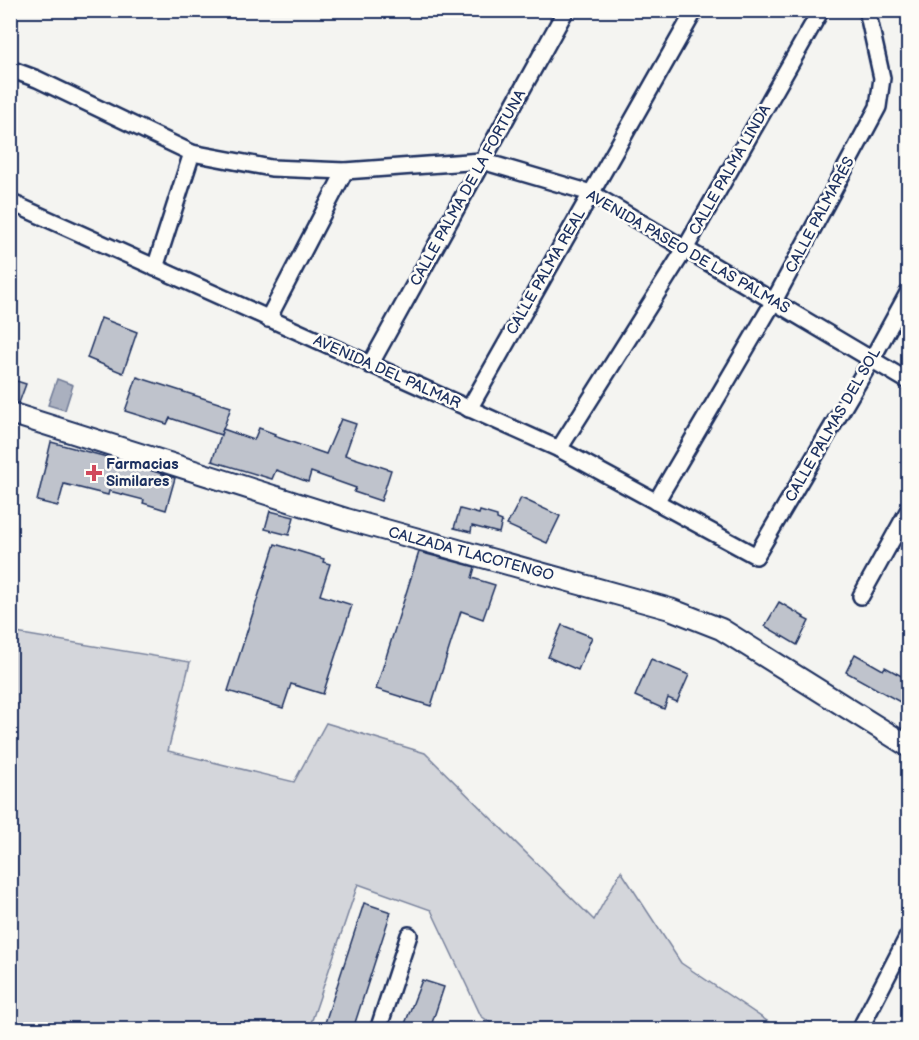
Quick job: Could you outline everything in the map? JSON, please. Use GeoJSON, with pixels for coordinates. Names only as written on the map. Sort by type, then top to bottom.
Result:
{"type":"FeatureCollection","features":[{"type":"Feature","properties":{"kind":"street","name":"CALLE PALMA DE LA FORTUNA"},"geometry":{"type":"LineString","coordinates":[[370,365],[566,10]]}},
{"type":"Feature","properties":{"kind":"street","name":"CALLE PALMA REAL"},"geometry":{"type":"LineString","coordinates":[[469,409],[695,10]]}},
{"type":"Feature","properties":{"kind":"street","name":"CALLE PALMA LINDA"},"geometry":{"type":"LineString","coordinates":[[559,449],[685,249],[821,10]]}},
{"type":"Feature","properties":{"kind":"street","name":"CALLE PALMARÉS"},"geometry":{"type":"LineString","coordinates":[[656,501],[774,301],[878,107],[882,78],[867,10]]}},
{"type":"Feature","properties":{"kind":"street","name":"AVENIDA PASEO DE LAS PALMAS"},"geometry":{"type":"LineString","coordinates":[[10,69],[37,79],[192,153],[271,168],[345,171],[482,161],[591,193],[909,381]]}},
{"type":"Feature","properties":{"kind":"street"},"geometry":{"type":"LineString","coordinates":[[155,268],[192,153]]}},
{"type":"Feature","properties":{"kind":"street"},"geometry":{"type":"LineString","coordinates":[[268,319],[345,171]]}},
{"type":"Feature","properties":{"kind":"street","name":"AVENIDA DEL PALMAR"},"geometry":{"type":"LineString","coordinates":[[10,202],[559,449],[756,556]]}},
{"type":"Feature","properties":{"kind":"street","name":"CALLE PALMAS DEL SOL"},"geometry":{"type":"LineString","coordinates":[[756,556],[909,293]]}},
{"type":"Feature","properties":{"kind":"street","name":"CALZADA TLACOTENGO"},"geometry":{"type":"LineString","coordinates":[[10,413],[346,519],[670,609],[721,629],[907,742]]}},
{"type":"Feature","properties":{"kind":"street"},"geometry":{"type":"LineString","coordinates":[[861,596],[909,511]]}},
{"type":"Feature","properties":{"kind":"street"},"geometry":{"type":"LineString","coordinates":[[378,1029],[409,935]]}},
{"type":"Feature","properties":{"kind":"street"},"geometry":{"type":"LineString","coordinates":[[863,1023],[909,936]]}},
{"type":"Feature","properties":{"kind":"shaded area"},"geometry":{"type":"Polygon","coordinates":[[[10,632],[190,662],[168,751],[294,782],[326,723],[425,753],[594,920],[621,871],[681,963],[779,1029],[500,1029],[481,1016],[431,910],[358,884],[309,1029],[11,1029],[10,632]]]}},
{"type":"Feature","properties":{"kind":"water"},"geometry":{"type":"Polygon","coordinates":[[[57,379],[73,385],[65,410],[48,405],[57,379]]]}},
{"type":"Feature","properties":{"kind":"building"},"geometry":{"type":"Polygon","coordinates":[[[101,318],[137,332],[123,373],[87,358],[101,318]]]}},
{"type":"Feature","properties":{"kind":"building"},"geometry":{"type":"Polygon","coordinates":[[[137,377],[231,407],[221,435],[170,418],[167,424],[125,411],[137,377]]]}},
{"type":"Feature","properties":{"kind":"building"},"geometry":{"type":"Polygon","coordinates":[[[10,379],[26,384],[19,403],[10,401],[10,379]]]}},
{"type":"Feature","properties":{"kind":"building"},"geometry":{"type":"Polygon","coordinates":[[[341,419],[356,424],[345,455],[391,470],[381,501],[354,492],[356,488],[311,472],[308,482],[276,470],[272,479],[212,461],[223,429],[254,440],[259,428],[275,434],[274,436],[326,454],[341,419]]]}},
{"type":"Feature","properties":{"kind":"building"},"geometry":{"type":"Polygon","coordinates":[[[51,442],[175,478],[166,510],[143,503],[144,500],[109,491],[108,495],[64,484],[58,506],[37,501],[51,442]]]}},
{"type":"Feature","properties":{"kind":"building"},"geometry":{"type":"Polygon","coordinates":[[[521,498],[560,516],[547,543],[507,525],[521,498]]]}},
{"type":"Feature","properties":{"kind":"building"},"geometry":{"type":"Polygon","coordinates":[[[460,509],[497,516],[497,519],[502,521],[499,533],[472,526],[471,532],[454,528],[460,509]]]}},
{"type":"Feature","properties":{"kind":"building"},"geometry":{"type":"Polygon","coordinates":[[[270,511],[294,517],[289,535],[265,529],[270,511]]]}},
{"type":"Feature","properties":{"kind":"building"},"geometry":{"type":"Polygon","coordinates":[[[275,544],[324,559],[323,562],[330,564],[320,595],[352,605],[323,694],[291,684],[283,708],[228,691],[275,544]]]}},
{"type":"Feature","properties":{"kind":"building"},"geometry":{"type":"Polygon","coordinates":[[[419,552],[475,567],[472,578],[495,585],[483,619],[461,611],[431,706],[376,689],[419,552]]]}},
{"type":"Feature","properties":{"kind":"building"},"geometry":{"type":"Polygon","coordinates":[[[779,602],[809,621],[797,645],[765,626],[779,602]]]}},
{"type":"Feature","properties":{"kind":"building"},"geometry":{"type":"Polygon","coordinates":[[[562,625],[592,637],[578,670],[548,657],[562,625]]]}},
{"type":"Feature","properties":{"kind":"building"},"geometry":{"type":"Polygon","coordinates":[[[855,654],[883,670],[885,667],[909,680],[909,707],[846,672],[855,654]]]}},
{"type":"Feature","properties":{"kind":"building"},"geometry":{"type":"Polygon","coordinates":[[[651,659],[689,675],[677,702],[668,698],[664,709],[635,696],[651,659]]]}},
{"type":"Feature","properties":{"kind":"building"},"geometry":{"type":"Polygon","coordinates":[[[364,903],[391,912],[353,1029],[323,1029],[364,903]]]}},
{"type":"Feature","properties":{"kind":"building"},"geometry":{"type":"Polygon","coordinates":[[[422,980],[444,987],[430,1029],[403,1029],[422,980]]]}},
{"type":"Feature","properties":{"kind":"place","name":"Farmacias Similares"},"geometry":{"type":"Point","coordinates":[94,473]}}]}
